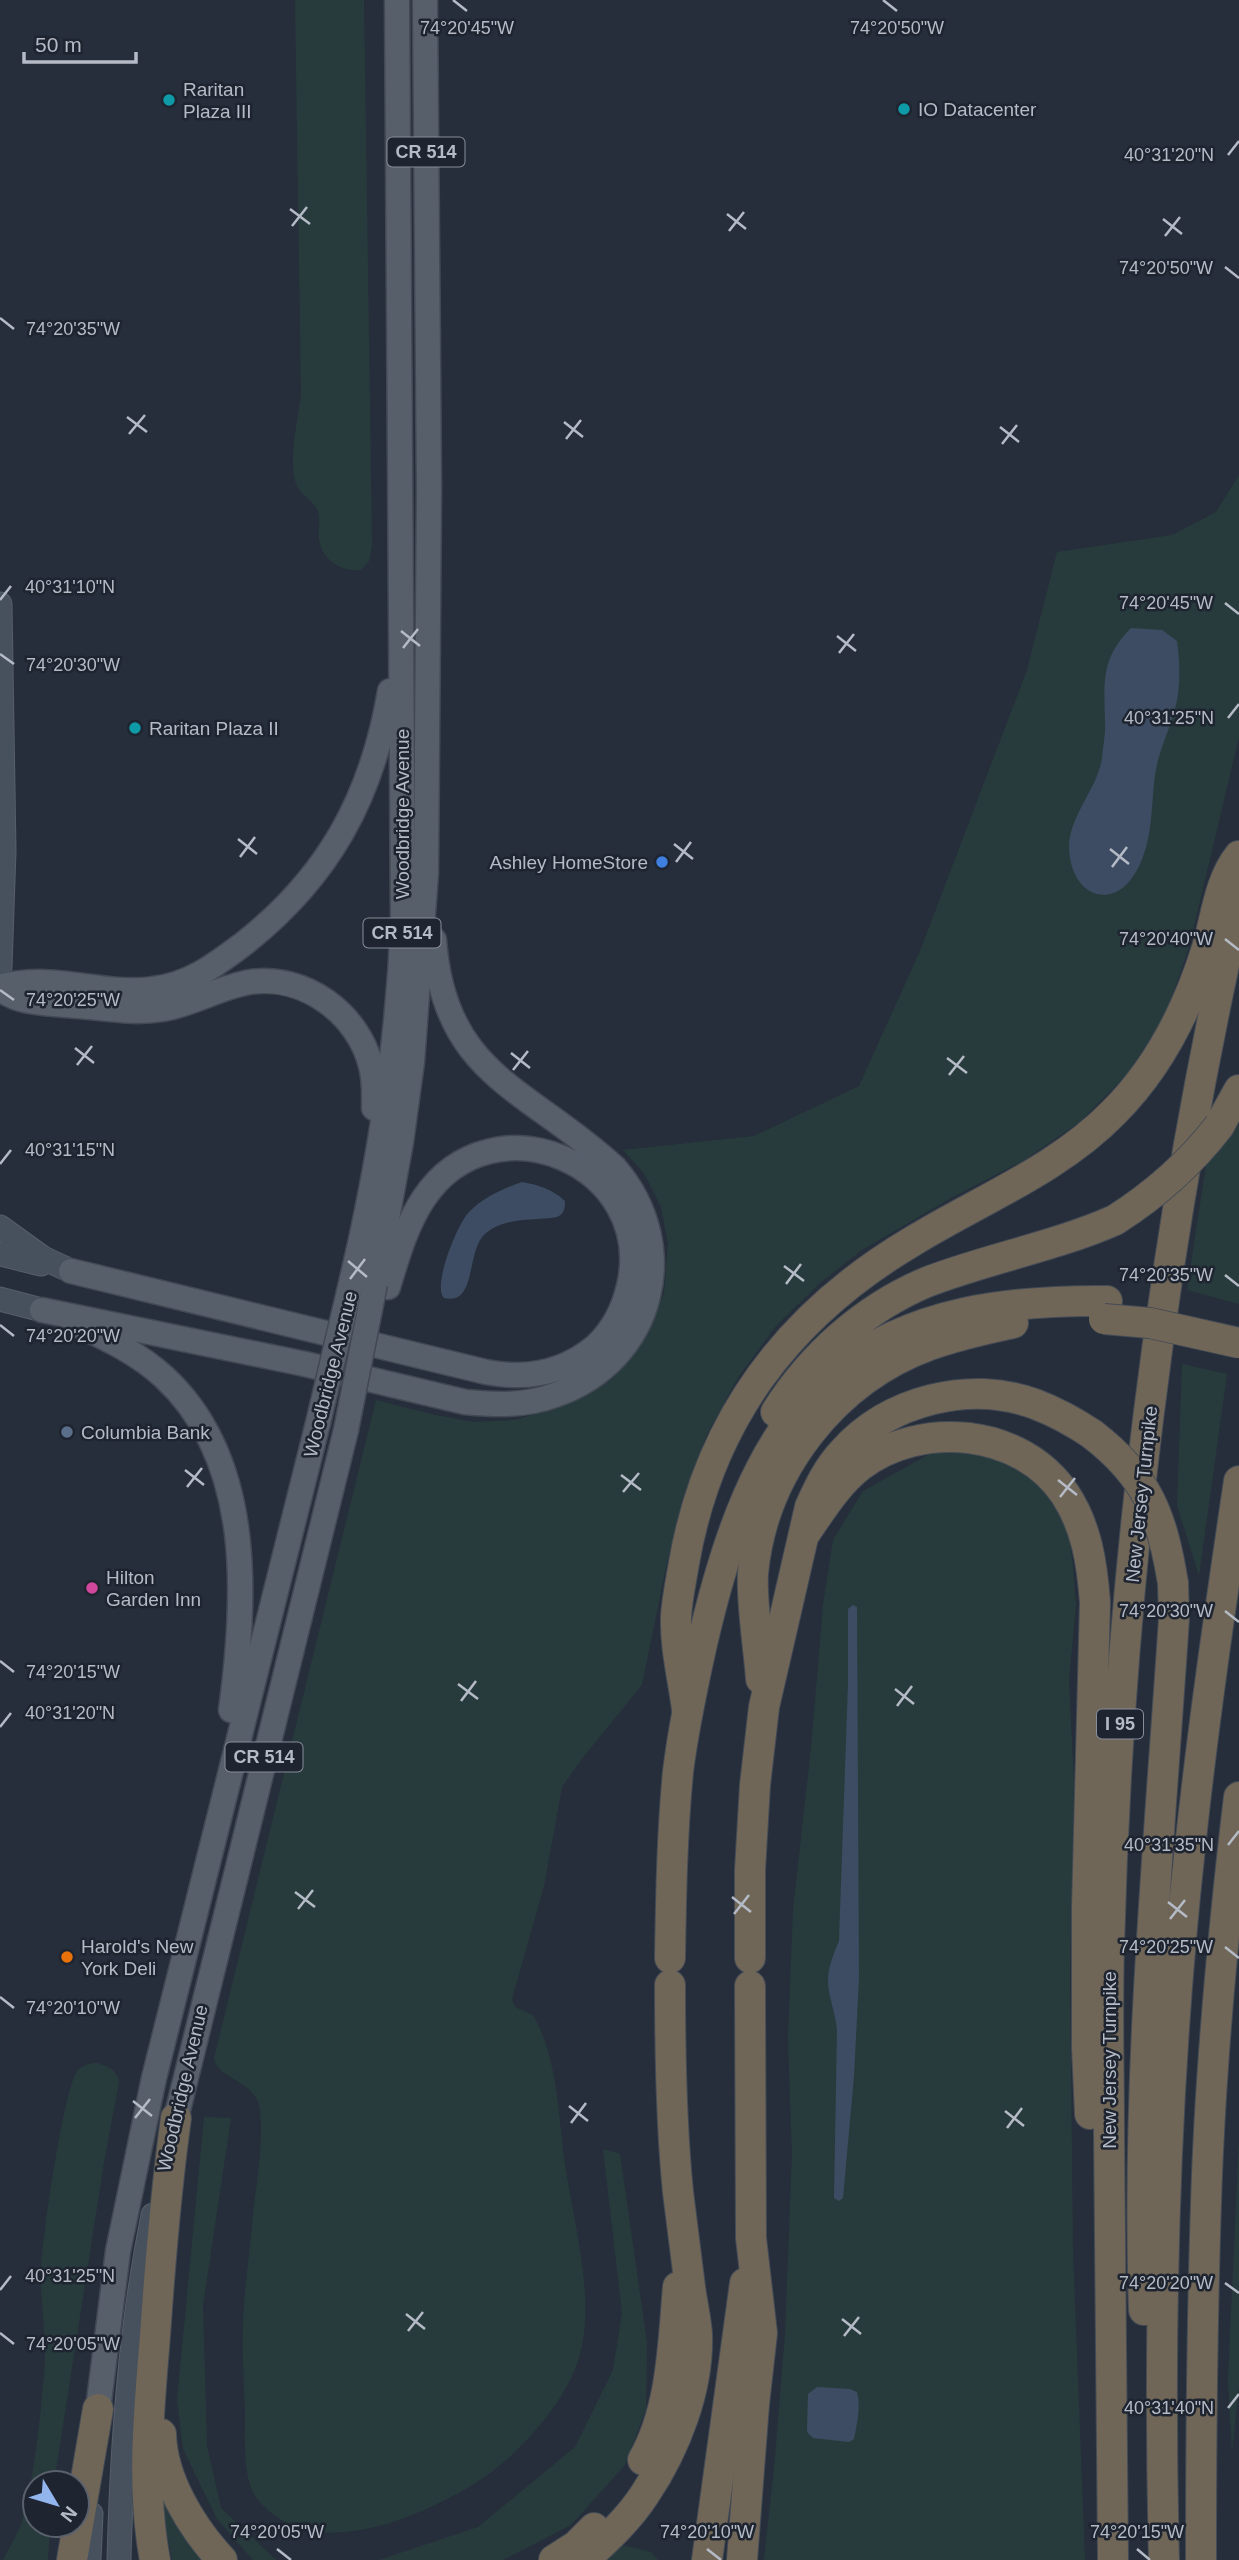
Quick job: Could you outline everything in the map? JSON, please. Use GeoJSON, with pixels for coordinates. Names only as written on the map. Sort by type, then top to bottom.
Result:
{"type":"FeatureCollection","features":[{"type":"Feature","properties":{"kind":"highway"},"geometry":{"type":"LineString","coordinates":[[687,1709],[676,1617],[688,1539],[699,1496],[715,1456],[754,1383],[779,1350],[842,1288],[905,1245],[1053,1162],[1113,1114],[1160,1056],[1179,1021],[1196,984],[1227,877],[1239,856]]}},
{"type":"Feature","properties":{"kind":"highway","name":"New Jersey Turnpike"},"geometry":{"type":"LineString","coordinates":[[1113,2560],[1109,1949],[1115,1788],[1139,1505],[1157,1355],[1176,1224],[1200,1089],[1239,897]]}},
{"type":"Feature","properties":{"kind":"highway"},"geometry":{"type":"LineString","coordinates":[[711,1604],[711,1562],[720,1520],[738,1477],[779,1407],[830,1345],[892,1299],[928,1282],[1071,1238],[1115,1220],[1145,1201],[1198,1154],[1219,1126],[1239,1090]]}},
{"type":"Feature","properties":{"kind":"highway"},"geometry":{"type":"LineString","coordinates":[[584,2560],[614,2532],[645,2496],[668,2455],[684,2414],[695,2370],[697,2335],[683,2234],[670,2075],[674,1818],[687,1709],[711,1604],[738,1517],[755,1481],[804,1404],[836,1372],[873,1347],[919,1326],[961,1313],[1009,1304],[1058,1300],[1239,1343]]}},
{"type":"Feature","properties":{"kind":"highway"},"geometry":{"type":"LineString","coordinates":[[764,1707],[753,1577],[762,1528],[794,1453],[821,1417],[849,1391],[886,1366],[929,1345],[1018,1322],[1152,1305],[1239,1325]]}},
{"type":"Feature","properties":{"kind":"highway"},"geometry":{"type":"LineString","coordinates":[[742,2560],[762,2333],[751,2238],[750,1972],[753,1821],[764,1707],[810,1507],[822,1480],[842,1452],[871,1425],[901,1409],[934,1399],[968,1395],[1000,1396],[1032,1403],[1062,1415],[1116,1452],[1137,1477],[1155,1509],[1167,1543],[1173,1583],[1174,1618],[1149,2009],[1143,2247],[1147,2400],[1161,2466]]}},
{"type":"Feature","properties":{"kind":"highway"},"geometry":{"type":"LineString","coordinates":[[806,1532],[832,1493],[860,1466],[884,1451],[914,1440],[949,1436],[982,1439],[1014,1451],[1040,1468],[1065,1493],[1083,1529],[1092,1564],[1095,1602],[1087,1906],[1087,2048],[1093,2218],[1110,2278]]}},
{"type":"Feature","properties":{"kind":"highway"},"geometry":{"type":"LineString","coordinates":[[1164,2560],[1161,2466],[1164,2194],[1175,2021],[1194,1810],[1239,1481]]}},
{"type":"Feature","properties":{"kind":"highway"},"geometry":{"type":"LineString","coordinates":[[1201,2560],[1206,2201],[1218,2012],[1239,1797]]}},
{"type":"Feature","properties":{"kind":"highway"},"geometry":{"type":"LineString","coordinates":[[155,2560],[148,2504],[147,2466],[167,2185],[176,2118]]}},
{"type":"Feature","properties":{"kind":"highway"},"geometry":{"type":"LineString","coordinates":[[554,2560],[576,2546],[608,2514],[652,2444],[668,2386],[683,2234]]}},
{"type":"Feature","properties":{"kind":"highway"},"geometry":{"type":"LineString","coordinates":[[707,2560],[751,2238]]}},
{"type":"Feature","properties":{"kind":"highway"},"geometry":{"type":"LineString","coordinates":[[156,2319],[161,2446],[170,2479],[195,2525],[222,2560]]}},
{"type":"Feature","properties":{"kind":"highway"},"geometry":{"type":"LineString","coordinates":[[72,2560],[98,2409]]}},
{"type":"Feature","properties":{"kind":"main road","name":"Woodbridge Avenue"},"geometry":{"type":"LineString","coordinates":[[89,2560],[98,2409],[118,2251],[154,2078],[318,1423],[372,1284],[381,1138],[398,1003],[403,922],[397,0]]}},
{"type":"Feature","properties":{"kind":"main road","name":"Woodbridge Avenue"},"geometry":{"type":"LineString","coordinates":[[119,2560],[122,2473],[133,2330],[147,2245],[346,1430],[401,1142],[412,1062],[424,927],[428,792],[429,489],[425,0]]}},
{"type":"Feature","properties":{"kind":"main road"},"geometry":{"type":"LineString","coordinates":[[0,988],[31,982],[139,990],[175,985],[216,965],[287,906],[310,881],[338,842],[373,767],[391,690],[401,583]]}},
{"type":"Feature","properties":{"kind":"main road"},"geometry":{"type":"LineString","coordinates":[[0,604],[4,852],[0,967]]}},
{"type":"Feature","properties":{"kind":"main road"},"geometry":{"type":"LineString","coordinates":[[0,1299],[305,1364],[465,1402],[489,1405],[525,1403],[558,1394],[588,1379],[620,1351],[638,1325],[651,1284],[652,1248],[644,1214],[629,1185],[615,1168],[494,1074],[476,1056],[455,1024],[444,1001],[436,964],[428,792]]}},
{"type":"Feature","properties":{"kind":"main road"},"geometry":{"type":"LineString","coordinates":[[0,988],[15,997],[33,1002],[141,1011],[178,1006],[239,985],[270,981],[303,988],[330,1003],[345,1017],[362,1044],[371,1065],[374,1084],[370,1165],[372,1284]]}},
{"type":"Feature","properties":{"kind":"main road"},"geometry":{"type":"LineString","coordinates":[[0,1254],[486,1372],[522,1376],[564,1367],[604,1337],[615,1323],[626,1298],[632,1270],[630,1241],[625,1222],[612,1198],[586,1170],[542,1150],[498,1148],[457,1166],[429,1191],[372,1284]]}},
{"type":"Feature","properties":{"kind":"main road"},"geometry":{"type":"LineString","coordinates":[[0,1227],[43,1258],[72,1271]]}},
{"type":"Feature","properties":{"kind":"main road"},"geometry":{"type":"LineString","coordinates":[[0,1316],[42,1310],[145,1361],[166,1379],[200,1421],[213,1447],[223,1474],[238,1548],[241,1622],[230,1721],[205,1866]]}},
{"type":"Feature","properties":{"kind":"shaded area"},"geometry":{"type":"Polygon","coordinates":[[[295,0],[364,0],[372,545],[369,561],[361,570],[339,566],[323,552],[319,538],[318,511],[299,490],[294,477],[293,454],[301,395],[295,0]]]}},
{"type":"Feature","properties":{"kind":"shaded area"},"geometry":{"type":"Polygon","coordinates":[[[1239,475],[1239,737],[1189,947],[1165,1017],[1127,1074],[1081,1121],[1026,1159],[951,1198],[862,1250],[820,1283],[776,1326],[739,1376],[706,1436],[667,1562],[642,1685],[562,1787],[544,1886],[512,1999],[515,2007],[533,2015],[548,2051],[583,2270],[585,2322],[582,2346],[568,2384],[535,2431],[508,2459],[480,2480],[436,2505],[382,2525],[355,2531],[328,2533],[302,2529],[280,2519],[263,2506],[253,2493],[248,2479],[245,2449],[243,2317],[260,2154],[260,2110],[252,2092],[222,2071],[214,2058],[376,1400],[473,1422],[514,1420],[567,1405],[613,1378],[647,1336],[664,1293],[668,1244],[661,1207],[644,1173],[623,1150],[754,1136],[859,1086],[920,951],[1027,670],[1057,552],[1172,535],[1216,512],[1239,475]]]}},
{"type":"Feature","properties":{"kind":"shaded area"},"geometry":{"type":"Polygon","coordinates":[[[1239,1125],[1239,1304],[1187,1290],[1206,1165],[1239,1125]]]}},
{"type":"Feature","properties":{"kind":"shaded area"},"geometry":{"type":"Polygon","coordinates":[[[1182,1364],[1227,1374],[1199,1576],[1177,1505],[1182,1364]]]}},
{"type":"Feature","properties":{"kind":"shaded area"},"geometry":{"type":"Polygon","coordinates":[[[982,1451],[1034,1478],[1068,1527],[1073,1567],[1076,1604],[1069,1680],[1074,1783],[1070,1974],[1073,2251],[1085,2560],[764,2560],[785,2334],[792,2154],[788,2039],[793,1910],[823,1605],[833,1540],[863,1491],[933,1452],[982,1451]]]}},
{"type":"Feature","properties":{"kind":"shaded area"},"geometry":{"type":"Polygon","coordinates":[[[88,2064],[106,2066],[112,2070],[119,2082],[56,2469],[33,2469],[45,2361],[41,2286],[49,2200],[72,2082],[78,2070],[88,2064]]]}},
{"type":"Feature","properties":{"kind":"shaded area"},"geometry":{"type":"Polygon","coordinates":[[[204,2117],[231,2118],[203,2306],[207,2446],[221,2508],[276,2560],[253,2560],[217,2519],[183,2449],[177,2400],[204,2117]]]}},
{"type":"Feature","properties":{"kind":"shaded area"},"geometry":{"type":"Polygon","coordinates":[[[1239,2139],[1239,2385],[1232,2453],[1228,2381],[1239,2139]]]}},
{"type":"Feature","properties":{"kind":"shaded area"},"geometry":{"type":"Polygon","coordinates":[[[603,2149],[620,2154],[647,2343],[646,2409],[625,2465],[571,2525],[503,2560],[379,2560],[478,2527],[575,2447],[613,2370],[622,2313],[603,2149]]]}},
{"type":"Feature","properties":{"kind":"shaded area"},"geometry":{"type":"Polygon","coordinates":[[[160,2493],[211,2560],[172,2560],[160,2493]]]}},
{"type":"Feature","properties":{"kind":"shaded area"},"geometry":{"type":"Polygon","coordinates":[[[21,2524],[21,2539],[49,2539],[48,2560],[3,2560],[21,2524]]]}},
{"type":"Feature","properties":{"kind":"shaded area"},"geometry":{"type":"Polygon","coordinates":[[[622,2545],[651,2552],[658,2560],[602,2560],[622,2545]]]}},
{"type":"Feature","properties":{"kind":"water"},"geometry":{"type":"Polygon","coordinates":[[[1131,628],[1162,630],[1177,641],[1178,692],[1156,767],[1149,831],[1140,864],[1130,880],[1119,890],[1096,894],[1077,878],[1071,864],[1070,836],[1102,758],[1105,682],[1109,660],[1131,628]]]}},
{"type":"Feature","properties":{"kind":"water"},"geometry":{"type":"Polygon","coordinates":[[[522,1182],[555,1193],[565,1201],[562,1213],[554,1218],[504,1224],[486,1233],[475,1251],[467,1285],[462,1294],[455,1298],[444,1298],[441,1292],[443,1269],[464,1219],[487,1198],[522,1182]]]}},
{"type":"Feature","properties":{"kind":"water"},"geometry":{"type":"Polygon","coordinates":[[[853,1605],[857,1607],[859,1978],[854,2076],[843,2198],[839,2201],[834,2198],[837,2031],[828,1980],[830,1965],[839,1941],[848,1609],[853,1605]]]}},
{"type":"Feature","properties":{"kind":"water"},"geometry":{"type":"Polygon","coordinates":[[[817,2387],[850,2389],[857,2392],[859,2409],[854,2439],[849,2442],[813,2438],[807,2432],[808,2394],[817,2387]]]}},
{"type":"Feature","properties":{"kind":"place","name":"Raritan Plaza III"},"geometry":{"type":"Point","coordinates":[169,100]}},
{"type":"Feature","properties":{"kind":"place","name":"IO Datacenter"},"geometry":{"type":"Point","coordinates":[904,109]}},
{"type":"Feature","properties":{"kind":"place","name":"Raritan Plaza II"},"geometry":{"type":"Point","coordinates":[135,728]}},
{"type":"Feature","properties":{"kind":"place","name":"Ashley HomeStore"},"geometry":{"type":"Point","coordinates":[662,862]}},
{"type":"Feature","properties":{"kind":"place","name":"Columbia Bank"},"geometry":{"type":"Point","coordinates":[67,1432]}},
{"type":"Feature","properties":{"kind":"place","name":"Hilton Garden Inn"},"geometry":{"type":"Point","coordinates":[92,1588]}},
{"type":"Feature","properties":{"kind":"place","name":"Harold's New York Deli"},"geometry":{"type":"Point","coordinates":[67,1957]}}]}
